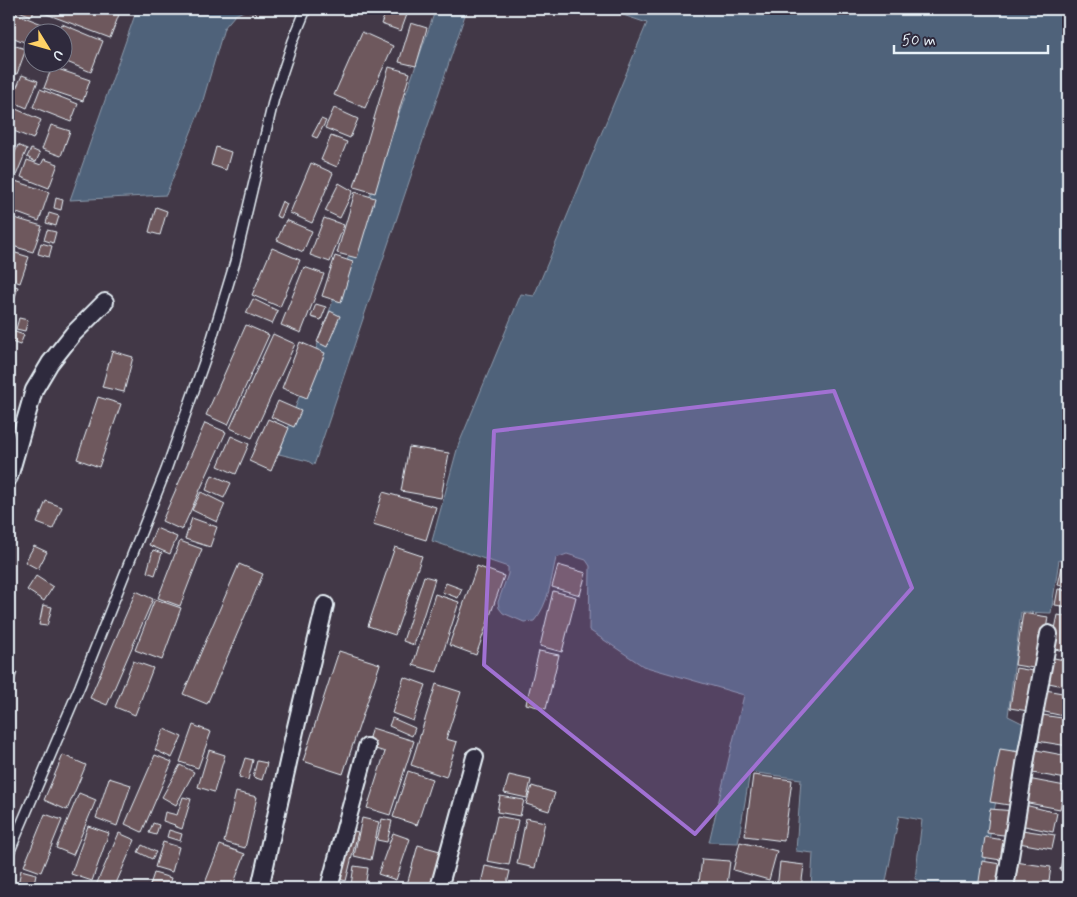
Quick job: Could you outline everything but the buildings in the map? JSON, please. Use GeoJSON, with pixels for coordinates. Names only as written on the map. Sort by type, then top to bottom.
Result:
{"type":"FeatureCollection","features":[{"type":"Feature","properties":{"kind":"street"},"geometry":{"type":"LineString","coordinates":[[9,477],[34,390],[50,363],[73,334],[105,302]]}},
{"type":"Feature","properties":{"kind":"street"},"geometry":{"type":"LineString","coordinates":[[260,888],[325,605]]}},
{"type":"Feature","properties":{"kind":"street"},"geometry":{"type":"LineString","coordinates":[[1005,888],[1027,752],[1049,634]]}},
{"type":"Feature","properties":{"kind":"street"},"geometry":{"type":"LineString","coordinates":[[329,888],[367,747]]}},
{"type":"Feature","properties":{"kind":"street"},"geometry":{"type":"LineString","coordinates":[[439,888],[475,757]]}},
{"type":"Feature","properties":{"kind":"lane"},"geometry":{"type":"LineString","coordinates":[[9,853],[84,678],[166,470],[202,367],[235,262],[274,98],[306,9]]}},
{"type":"Feature","properties":{"kind":"highlighted area"},"geometry":{"type":"Polygon","coordinates":[[[834,391],[912,588],[695,834],[484,665],[494,431],[834,391]]]}},
{"type":"Feature","properties":{"kind":"water"},"geometry":{"type":"Polygon","coordinates":[[[137,9],[248,9],[235,15],[224,28],[201,107],[166,195],[70,200],[137,9]]]}},
{"type":"Feature","properties":{"kind":"water"},"geometry":{"type":"Polygon","coordinates":[[[421,9],[467,9],[314,465],[308,461],[279,454],[434,14],[421,9]]]}},
{"type":"Feature","properties":{"kind":"water"},"geometry":{"type":"Polygon","coordinates":[[[605,9],[1068,9],[1068,562],[1059,560],[1051,613],[1021,612],[1008,716],[1026,725],[1021,749],[1004,753],[981,888],[928,888],[928,883],[915,879],[922,820],[899,816],[885,886],[850,885],[849,888],[811,888],[813,853],[796,851],[801,779],[750,772],[738,843],[709,842],[744,695],[643,666],[589,630],[590,566],[586,560],[567,554],[556,558],[549,591],[543,607],[534,621],[524,622],[503,613],[499,608],[498,602],[508,574],[508,567],[432,541],[458,446],[521,294],[534,296],[647,23],[605,9]]]}}]}
